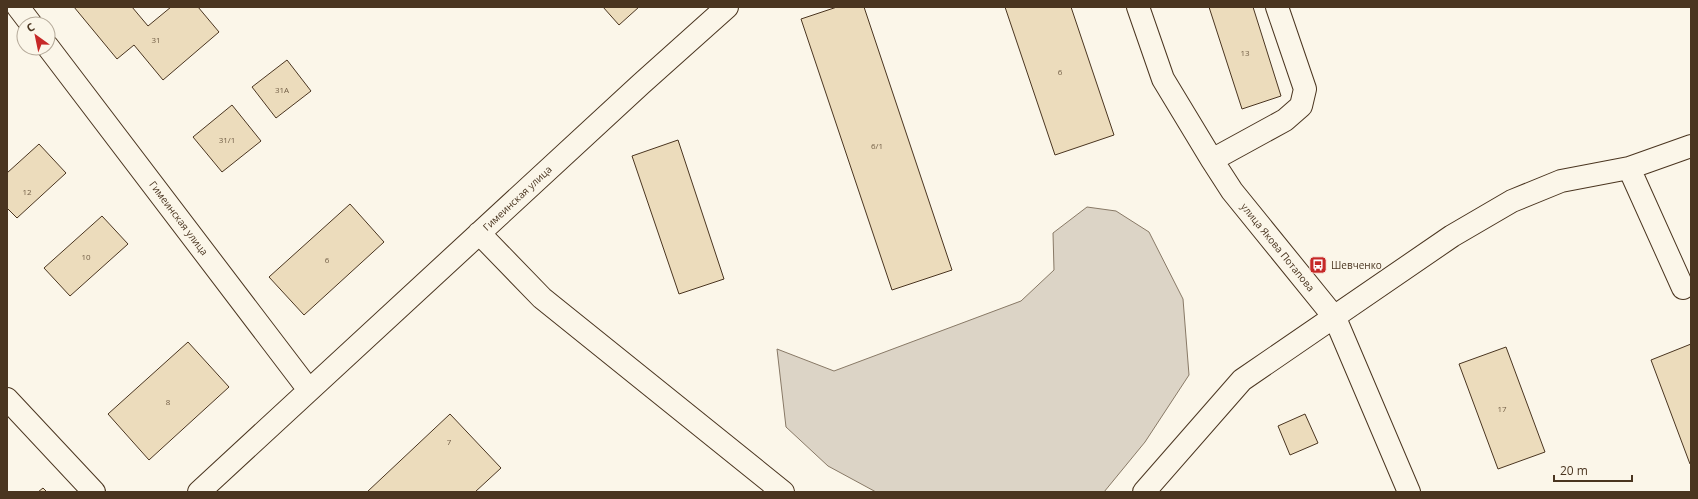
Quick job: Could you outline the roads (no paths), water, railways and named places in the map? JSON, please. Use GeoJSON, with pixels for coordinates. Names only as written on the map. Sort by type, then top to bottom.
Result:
{"type":"FeatureCollection","features":[{"type":"Feature","properties":{"kind":"street"},"geometry":{"type":"LineString","coordinates":[[18,7],[25,16]]}},
{"type":"Feature","properties":{"kind":"street","name":"Гимеинская улица"},"geometry":{"type":"LineString","coordinates":[[199,492],[640,84],[727,7]]}},
{"type":"Feature","properties":{"kind":"street","name":"улица Якова Потапова"},"geometry":{"type":"LineString","coordinates":[[1138,7],[1163,79],[1212,160],[1232,191],[1335,318],[1409,492]]}},
{"type":"Feature","properties":{"kind":"street"},"geometry":{"type":"LineString","coordinates":[[1212,160],[1285,120],[1300,106],[1305,89],[1276,7]]}},
{"type":"Feature","properties":{"kind":"street","name":"Гимеинская улица"},"geometry":{"type":"LineString","coordinates":[[56,56],[309,390]]}},
{"type":"Feature","properties":{"kind":"street"},"geometry":{"type":"LineString","coordinates":[[1144,492],[1242,380],[1286,349],[1335,318],[1452,236],[1512,201],[1561,181],[1629,168],[1691,146]]}},
{"type":"Feature","properties":{"kind":"street"},"geometry":{"type":"LineString","coordinates":[[1629,168],[1683,288]]}},
{"type":"Feature","properties":{"kind":"street"},"geometry":{"type":"LineString","coordinates":[[480,233],[542,298],[783,492]]}},
{"type":"Feature","properties":{"kind":"street"},"geometry":{"type":"LineString","coordinates":[[7,398],[94,492]]}},
{"type":"Feature","properties":{"kind":"place","name":"Шевченко"},"geometry":{"type":"Point","coordinates":[1318,265]}}]}
